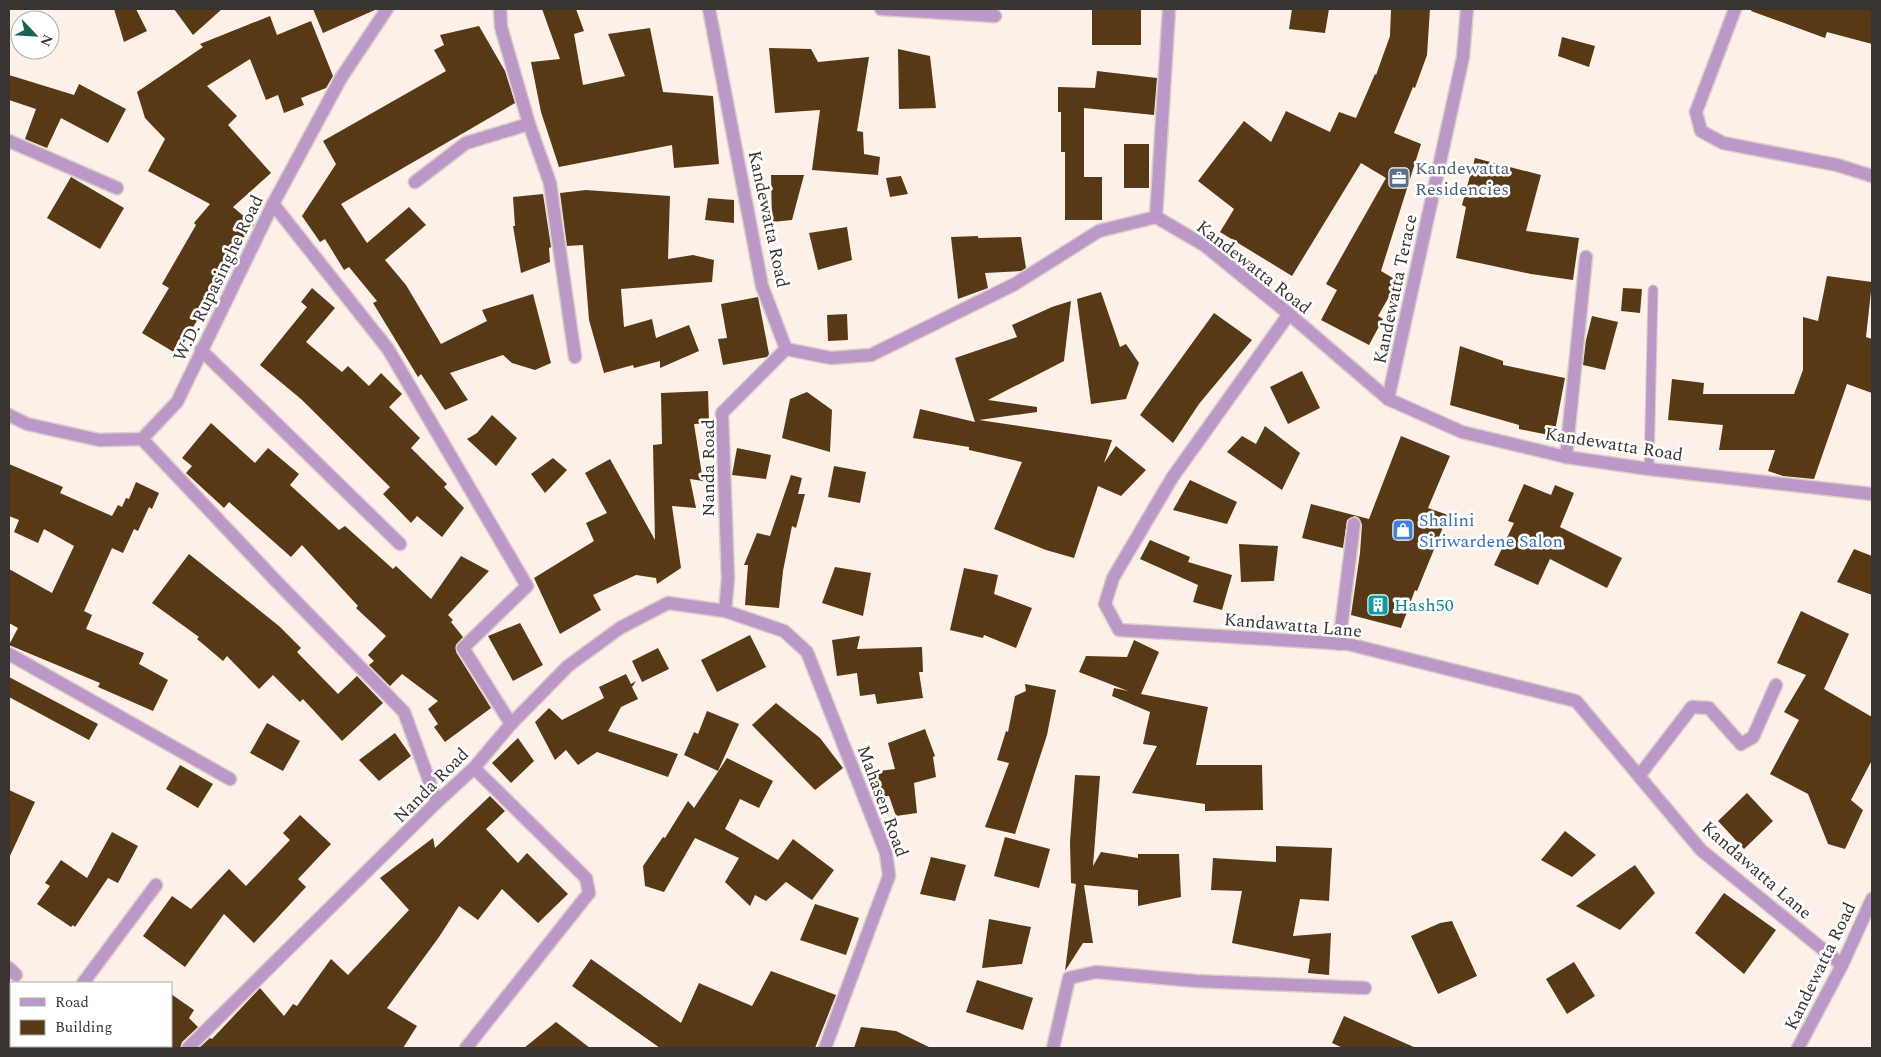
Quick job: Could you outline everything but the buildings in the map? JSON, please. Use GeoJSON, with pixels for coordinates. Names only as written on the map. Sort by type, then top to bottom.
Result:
{"type":"FeatureCollection","features":[{"type":"Feature","properties":{"kind":"street","name":"W.D. Rupasinghe Road"},"geometry":{"type":"LineString","coordinates":[[142,439],[177,402],[273,204],[340,78],[387,9]]}},
{"type":"Feature","properties":{"kind":"street"},"geometry":{"type":"LineString","coordinates":[[500,9],[501,27],[529,124],[550,183],[575,357]]}},
{"type":"Feature","properties":{"kind":"street","name":"Kandewatta Road"},"geometry":{"type":"LineString","coordinates":[[711,9],[762,286],[786,349]]}},
{"type":"Feature","properties":{"kind":"street"},"geometry":{"type":"LineString","coordinates":[[880,9],[995,16]]}},
{"type":"Feature","properties":{"kind":"street"},"geometry":{"type":"LineString","coordinates":[[786,349],[831,358],[871,355],[1015,284],[1099,232],[1156,216],[1169,9]]}},
{"type":"Feature","properties":{"kind":"street","name":"Kandewatta Terace"},"geometry":{"type":"LineString","coordinates":[[1388,399],[1463,57],[1467,9]]}},
{"type":"Feature","properties":{"kind":"street"},"geometry":{"type":"LineString","coordinates":[[1735,9],[1696,112],[1701,131],[1723,143],[1837,166],[1872,176]]}},
{"type":"Feature","properties":{"kind":"street"},"geometry":{"type":"LineString","coordinates":[[415,182],[466,143],[529,124]]}},
{"type":"Feature","properties":{"kind":"street"},"geometry":{"type":"LineString","coordinates":[[9,141],[118,188]]}},
{"type":"Feature","properties":{"kind":"street"},"geometry":{"type":"LineString","coordinates":[[273,204],[388,349],[527,586],[463,648],[511,724]]}},
{"type":"Feature","properties":{"kind":"street","name":"Kandewatta Road"},"geometry":{"type":"LineString","coordinates":[[1156,216],[1204,245],[1289,314],[1388,399],[1462,432],[1566,457],[1649,469],[1872,494]]}},
{"type":"Feature","properties":{"kind":"street"},"geometry":{"type":"LineString","coordinates":[[1566,457],[1586,256]]}},
{"type":"Feature","properties":{"kind":"street","name":"Kandawatta Lane"},"geometry":{"type":"LineString","coordinates":[[1289,314],[1172,478],[1113,578],[1106,604],[1119,630],[1348,644],[1576,701],[1701,850],[1842,965]]}},
{"type":"Feature","properties":{"kind":"street","name":"Nanda Road"},"geometry":{"type":"LineString","coordinates":[[726,611],[728,579],[722,413],[786,349]]}},
{"type":"Feature","properties":{"kind":"street"},"geometry":{"type":"LineString","coordinates":[[202,350],[400,544]]}},
{"type":"Feature","properties":{"kind":"street"},"geometry":{"type":"LineString","coordinates":[[9,415],[27,424],[100,440],[142,439],[277,582],[404,712],[438,802]]}},
{"type":"Feature","properties":{"kind":"street"},"geometry":{"type":"LineString","coordinates":[[1339,644],[1354,524]]}},
{"type":"Feature","properties":{"kind":"street","name":"Nanda Road"},"geometry":{"type":"LineString","coordinates":[[188,1048],[474,768],[511,724],[568,666],[620,628],[668,603],[726,611],[784,631]]}},
{"type":"Feature","properties":{"kind":"street","name":"Mahasen Road"},"geometry":{"type":"LineString","coordinates":[[784,631],[808,652],[886,852],[889,876],[825,1048]]}},
{"type":"Feature","properties":{"kind":"street"},"geometry":{"type":"LineString","coordinates":[[9,654],[230,779]]}},
{"type":"Feature","properties":{"kind":"street"},"geometry":{"type":"LineString","coordinates":[[1639,776],[1692,707],[1709,708],[1740,744],[1752,737],[1776,685]]}},
{"type":"Feature","properties":{"kind":"street"},"geometry":{"type":"LineString","coordinates":[[466,1048],[589,892],[586,878],[474,768]]}},
{"type":"Feature","properties":{"kind":"street"},"geometry":{"type":"LineString","coordinates":[[84,982],[156,885]]}},
{"type":"Feature","properties":{"kind":"street","name":"Kandewatta Road"},"geometry":{"type":"LineString","coordinates":[[1798,1048],[1842,965],[1872,899]]}},
{"type":"Feature","properties":{"kind":"street"},"geometry":{"type":"LineString","coordinates":[[1053,1048],[1069,978],[1096,972],[1196,981],[1366,988]]}},
{"type":"Feature","properties":{"kind":"lane"},"geometry":{"type":"LineString","coordinates":[[1649,469],[1653,290]]}},
{"type":"Feature","properties":{"kind":"place","name":"Kandewatta Residencies"},"geometry":{"type":"Point","coordinates":[1399,178]}},
{"type":"Feature","properties":{"kind":"place","name":"Shalini Siriwardene Salon"},"geometry":{"type":"Point","coordinates":[1403,530]}},
{"type":"Feature","properties":{"kind":"place","name":"Hash50"},"geometry":{"type":"Point","coordinates":[1378,605]}}]}
